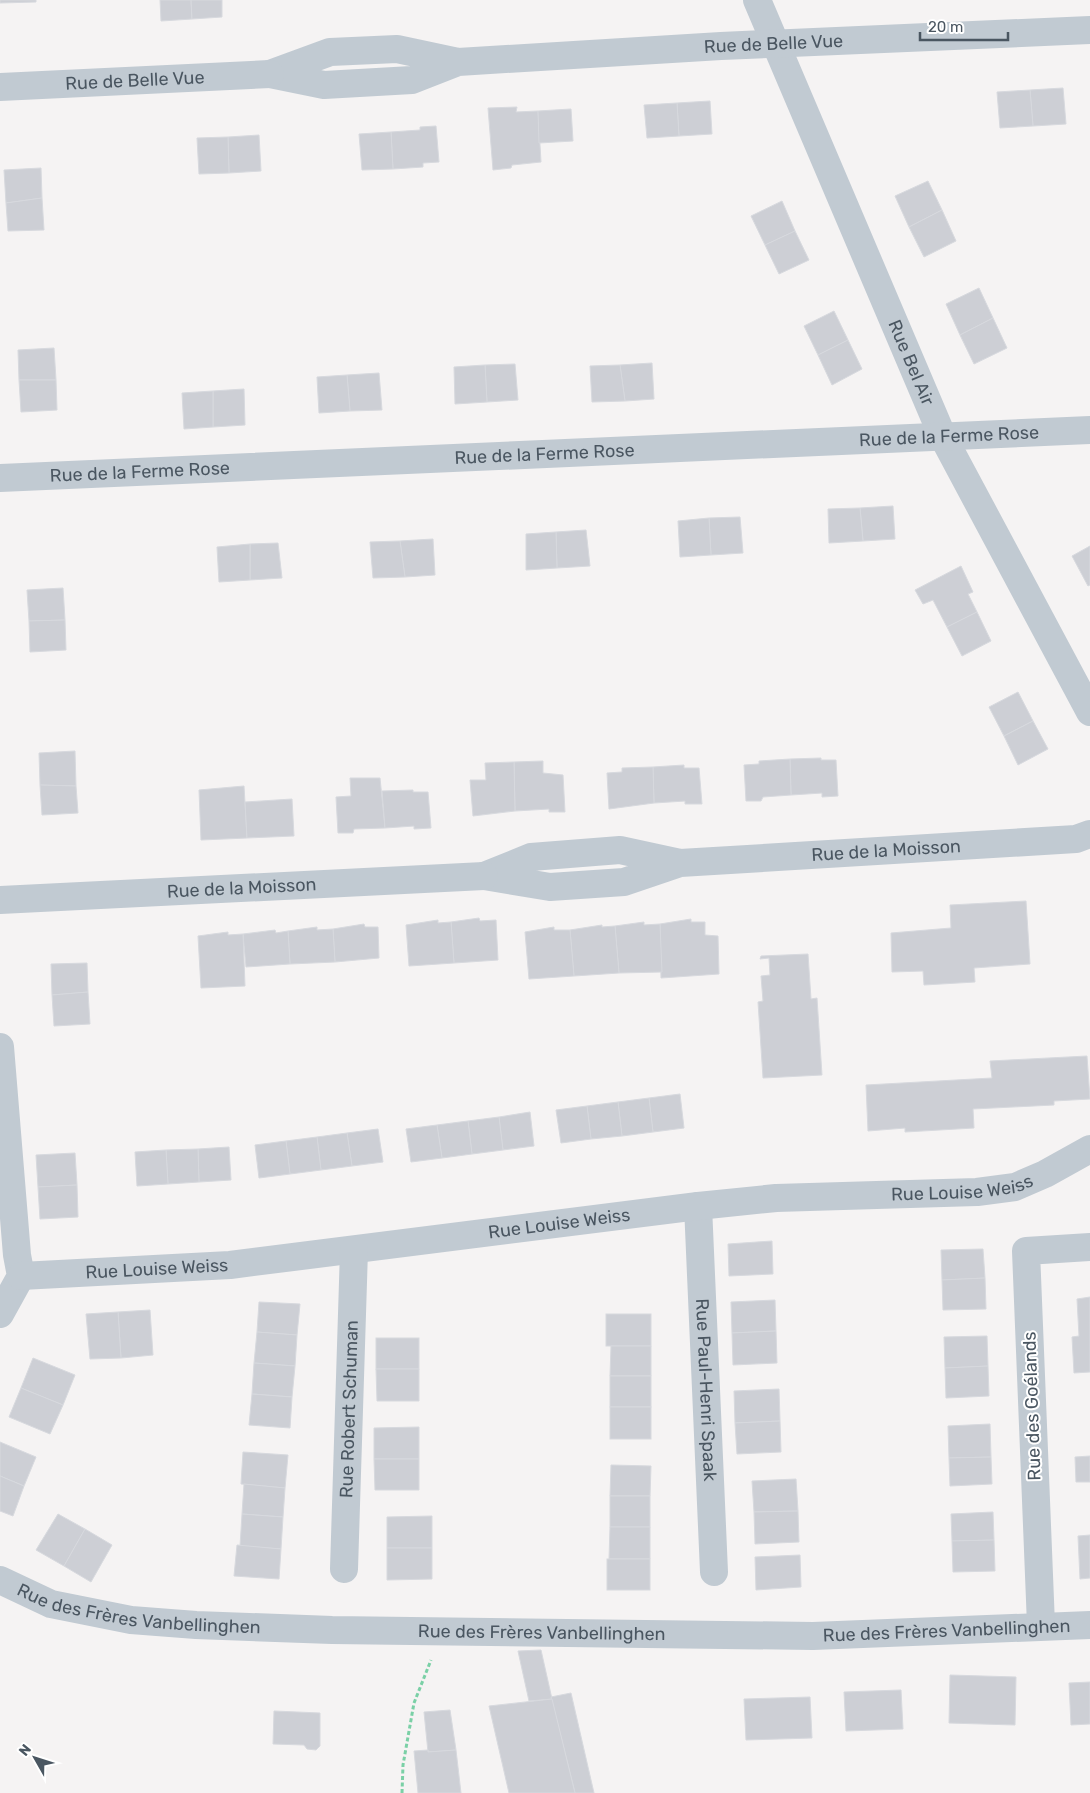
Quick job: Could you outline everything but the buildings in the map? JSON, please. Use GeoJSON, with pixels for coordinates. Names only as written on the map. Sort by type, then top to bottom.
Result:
{"type":"FeatureCollection","features":[{"type":"Feature","properties":{"kind":"street","name":"Rue Bel Air"},"geometry":{"type":"LineString","coordinates":[[757,0],[942,435],[1090,712]]}},
{"type":"Feature","properties":{"kind":"street","name":"Rue de Belle Vue"},"geometry":{"type":"LineString","coordinates":[[0,87],[270,74],[330,52],[397,49],[458,62],[721,46],[1090,30]]}},
{"type":"Feature","properties":{"kind":"street","name":"Rue de la Ferme Rose"},"geometry":{"type":"LineString","coordinates":[[0,478],[942,435],[1090,430]]}},
{"type":"Feature","properties":{"kind":"street","name":"Rue de la Moisson"},"geometry":{"type":"LineString","coordinates":[[0,900],[484,876],[531,857],[620,850],[680,863],[1076,838],[1090,834]]}},
{"type":"Feature","properties":{"kind":"street"},"geometry":{"type":"LineString","coordinates":[[0,1314],[12,1262],[1,1060]]}},
{"type":"Feature","properties":{"kind":"street","name":"Rue Louise Weiss"},"geometry":{"type":"LineString","coordinates":[[12,1262],[230,1265],[698,1206],[776,1198],[959,1193],[1015,1187],[1045,1174],[1090,1149]]}},
{"type":"Feature","properties":{"kind":"street","name":"Rue Paul-Henri Spaak"},"geometry":{"type":"LineString","coordinates":[[698,1206],[714,1572]]}},
{"type":"Feature","properties":{"kind":"street","name":"Rue des Goélands"},"geometry":{"type":"LineString","coordinates":[[1040,1626],[1026,1251],[1090,1247]]}},
{"type":"Feature","properties":{"kind":"street","name":"Rue Robert Schuman"},"geometry":{"type":"LineString","coordinates":[[344,1569],[354,1250]]}},
{"type":"Feature","properties":{"kind":"street","name":"Rue des Frères Vanbellinghen"},"geometry":{"type":"LineString","coordinates":[[0,1580],[51,1604],[131,1620],[332,1630],[813,1636],[1090,1625]]}},
{"type":"Feature","properties":{"kind":"path"},"geometry":{"type":"LineString","coordinates":[[402,1793],[403,1764],[414,1703],[443,1632]]}}]}
